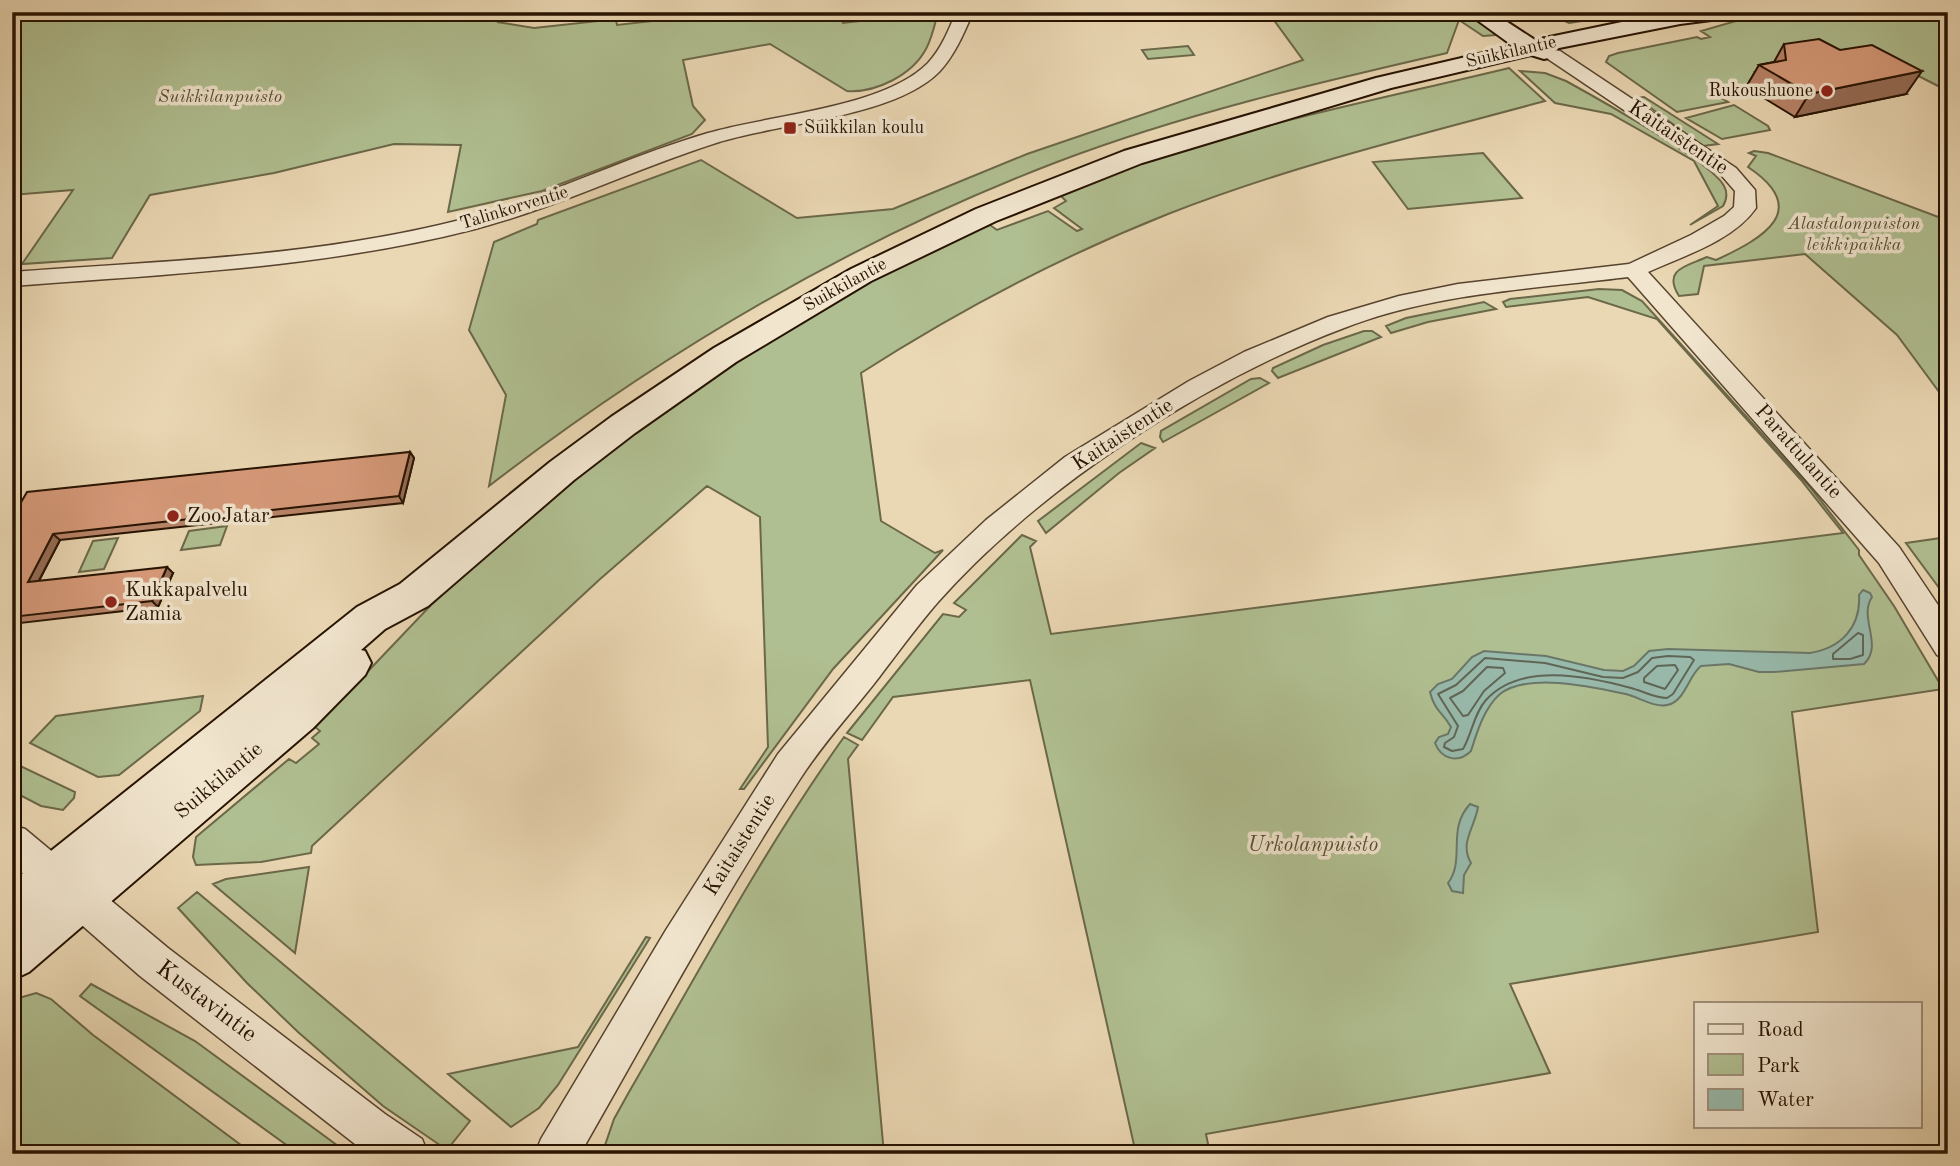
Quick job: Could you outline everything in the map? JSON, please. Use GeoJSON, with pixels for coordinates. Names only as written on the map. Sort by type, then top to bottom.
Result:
{"type":"FeatureCollection","features":[{"type":"Feature","properties":{"kind":"main road"},"geometry":{"type":"LineString","coordinates":[[1477,12],[1545,48]]}},
{"type":"Feature","properties":{"kind":"main road"},"geometry":{"type":"LineString","coordinates":[[1508,12],[1545,48]]}},
{"type":"Feature","properties":{"kind":"main road","name":"Suikkilantie"},"geometry":{"type":"LineString","coordinates":[[12,912],[66,889],[298,715],[395,621],[414,595],[562,471],[633,418],[766,330],[861,275],[974,220],[1068,180],[1187,139],[1340,98],[1394,91],[1545,48],[1693,24],[1726,12]]}},
{"type":"Feature","properties":{"kind":"main road","name":"Suikkilantie"},"geometry":{"type":"LineString","coordinates":[[12,955],[66,889]]}},
{"type":"Feature","properties":{"kind":"street","name":"Talinkorventie"},"geometry":{"type":"LineString","coordinates":[[12,279],[219,263],[341,249],[468,224],[555,197],[711,138],[864,101],[906,87],[928,73],[942,58],[965,12]]}},
{"type":"Feature","properties":{"kind":"street","name":"Kaitaistentie"},"geometry":{"type":"LineString","coordinates":[[556,1154],[678,943],[790,765],[911,613],[996,528],[1075,464],[1198,387],[1253,358],[1336,322],[1399,303],[1458,292],[1634,270],[1674,253],[1732,221],[1745,208],[1745,190],[1729,172],[1545,48]]}},
{"type":"Feature","properties":{"kind":"street","name":"Parattulantie"},"geometry":{"type":"LineString","coordinates":[[1634,270],[1889,555],[1948,646]]}},
{"type":"Feature","properties":{"kind":"street","name":"Kustavintie"},"geometry":{"type":"LineString","coordinates":[[12,841],[154,962],[370,1129],[407,1154]]}},
{"type":"Feature","properties":{"kind":"green space","name":"Suikkilanpuisto"},"geometry":{"type":"Polygon","coordinates":[[[12,12],[517,12],[519,15],[497,22],[534,28],[616,19],[617,25],[734,12],[838,12],[843,23],[938,12],[930,40],[920,58],[902,74],[870,89],[847,91],[770,44],[683,60],[693,106],[705,120],[692,134],[542,191],[448,212],[461,145],[394,144],[274,173],[150,195],[112,258],[22,264],[73,190],[12,195],[12,12]]]}},
{"type":"Feature","properties":{"kind":"green space"},"geometry":{"type":"Polygon","coordinates":[[[1268,12],[1466,12],[1497,35],[1483,36],[1459,20],[1447,53],[1201,114],[1057,162],[981,193],[906,227],[761,303],[622,390],[489,486],[506,395],[469,330],[494,242],[537,224],[538,220],[701,160],[797,218],[893,209],[1027,154],[1303,60],[1268,12]]]}},
{"type":"Feature","properties":{"kind":"green space"},"geometry":{"type":"Polygon","coordinates":[[[1545,12],[1641,12],[1569,23],[1545,12]]]}},
{"type":"Feature","properties":{"kind":"green space"},"geometry":{"type":"Polygon","coordinates":[[[1767,12],[1948,12],[1948,91],[1893,63],[1771,68],[1755,72],[1773,83],[1724,92],[1720,97],[1728,102],[1677,112],[1606,62],[1609,56],[1618,53],[1697,37],[1710,37],[1701,31],[1767,12]]]}},
{"type":"Feature","properties":{"kind":"green space"},"geometry":{"type":"Polygon","coordinates":[[[1188,46],[1194,55],[1148,59],[1142,50],[1188,46]]]}},
{"type":"Feature","properties":{"kind":"green space"},"geometry":{"type":"Polygon","coordinates":[[[1509,68],[1545,101],[1308,166],[1168,214],[1088,248],[1011,286],[861,373],[881,521],[935,553],[943,550],[833,669],[744,789],[740,789],[768,747],[760,517],[707,486],[599,580],[312,846],[311,853],[261,862],[196,865],[193,857],[196,837],[289,759],[296,763],[319,744],[312,738],[320,731],[315,727],[431,605],[516,525],[636,429],[762,344],[855,289],[990,225],[997,230],[1048,211],[1077,231],[1082,229],[1054,208],[1066,201],[1061,196],[1112,172],[1278,123],[1509,68]]]}},
{"type":"Feature","properties":{"kind":"green space"},"geometry":{"type":"Polygon","coordinates":[[[1520,71],[1545,73],[1566,81],[1676,146],[1715,175],[1724,186],[1726,196],[1723,206],[1690,225],[1718,206],[1694,161],[1611,114],[1555,103],[1520,71]]]}},
{"type":"Feature","properties":{"kind":"green space"},"geometry":{"type":"Polygon","coordinates":[[[1644,97],[1718,144],[1703,146],[1637,98],[1644,97]]]}},
{"type":"Feature","properties":{"kind":"green space"},"geometry":{"type":"Polygon","coordinates":[[[1734,105],[1768,126],[1770,130],[1722,139],[1686,118],[1734,105]]]}},
{"type":"Feature","properties":{"kind":"green space"},"geometry":{"type":"Polygon","coordinates":[[[1483,153],[1522,198],[1408,209],[1373,162],[1483,153]]]}},
{"type":"Feature","properties":{"kind":"green space","name":"Alastalonpuiston leikkipaikka"},"geometry":{"type":"Polygon","coordinates":[[[1749,153],[1768,153],[1941,218],[1948,211],[1948,404],[1897,335],[1805,254],[1704,266],[1698,294],[1679,296],[1673,280],[1679,270],[1707,257],[1716,260],[1734,251],[1764,232],[1774,221],[1779,210],[1777,197],[1767,182],[1748,167],[1756,156],[1749,153]]]}},
{"type":"Feature","properties":{"kind":"green space","name":"Urkolanpuisto"},"geometry":{"type":"Polygon","coordinates":[[[1599,289],[1622,290],[1642,301],[1810,487],[1859,550],[1859,555],[1894,606],[1943,689],[1792,712],[1818,932],[1510,984],[1550,1073],[1206,1134],[1210,1154],[1136,1154],[1030,680],[893,697],[862,740],[847,733],[943,614],[959,617],[966,610],[954,603],[1022,535],[1036,541],[1030,547],[1051,634],[1843,533],[1801,480],[1657,319],[1588,297],[1506,307],[1503,302],[1599,289]]]}},
{"type":"Feature","properties":{"kind":"green space"},"geometry":{"type":"Polygon","coordinates":[[[1484,302],[1496,309],[1428,322],[1391,333],[1386,326],[1406,318],[1484,302]]]}},
{"type":"Feature","properties":{"kind":"green space"},"geometry":{"type":"Polygon","coordinates":[[[1364,331],[1372,331],[1381,337],[1278,378],[1272,371],[1273,368],[1323,345],[1364,331]]]}},
{"type":"Feature","properties":{"kind":"green space"},"geometry":{"type":"Polygon","coordinates":[[[1260,378],[1269,383],[1163,442],[1161,431],[1251,379],[1260,378]]]}},
{"type":"Feature","properties":{"kind":"green space"},"geometry":{"type":"Polygon","coordinates":[[[1141,443],[1155,448],[1119,473],[1046,533],[1038,521],[1141,443]]]}},
{"type":"Feature","properties":{"kind":"green space"},"geometry":{"type":"Polygon","coordinates":[[[227,526],[220,545],[181,550],[189,531],[227,526]]]}},
{"type":"Feature","properties":{"kind":"green space"},"geometry":{"type":"Polygon","coordinates":[[[1948,537],[1948,600],[1906,543],[1948,537]]]}},
{"type":"Feature","properties":{"kind":"green space"},"geometry":{"type":"Polygon","coordinates":[[[118,538],[104,569],[79,572],[93,541],[118,538]]]}},
{"type":"Feature","properties":{"kind":"green space"},"geometry":{"type":"Polygon","coordinates":[[[203,696],[200,711],[119,775],[98,777],[30,743],[56,716],[203,696]]]}},
{"type":"Feature","properties":{"kind":"green space"},"geometry":{"type":"Polygon","coordinates":[[[844,737],[858,745],[848,759],[884,1154],[602,1154],[614,1119],[732,912],[786,823],[844,737]]]}},
{"type":"Feature","properties":{"kind":"green space"},"geometry":{"type":"Polygon","coordinates":[[[12,762],[75,792],[74,798],[63,810],[41,806],[12,791],[12,762]]]}},
{"type":"Feature","properties":{"kind":"green space"},"geometry":{"type":"Polygon","coordinates":[[[309,867],[295,953],[213,884],[226,879],[309,867]]]}},
{"type":"Feature","properties":{"kind":"green space"},"geometry":{"type":"Polygon","coordinates":[[[197,892],[470,1121],[447,1150],[383,1106],[298,1032],[247,983],[178,908],[197,892]]]}},
{"type":"Feature","properties":{"kind":"green space"},"geometry":{"type":"Polygon","coordinates":[[[646,937],[650,938],[558,1085],[539,1108],[511,1127],[448,1074],[578,1047],[646,937]]]}},
{"type":"Feature","properties":{"kind":"green space"},"geometry":{"type":"Polygon","coordinates":[[[91,984],[195,1041],[349,1154],[299,1154],[80,996],[91,984]]]}},
{"type":"Feature","properties":{"kind":"green space"},"geometry":{"type":"Polygon","coordinates":[[[36,993],[51,999],[93,1035],[253,1154],[12,1154],[12,1000],[36,993]]]}},
{"type":"Feature","properties":{"kind":"water"},"geometry":{"type":"Polygon","coordinates":[[[1863,590],[1872,597],[1868,614],[1872,648],[1870,657],[1864,664],[1774,672],[1759,672],[1729,664],[1701,666],[1678,699],[1662,706],[1626,694],[1579,685],[1543,682],[1527,684],[1512,687],[1494,700],[1482,721],[1471,751],[1466,755],[1450,758],[1441,753],[1435,743],[1439,737],[1448,734],[1451,727],[1436,708],[1430,692],[1438,684],[1452,679],[1472,657],[1484,651],[1546,656],[1604,670],[1623,671],[1634,666],[1649,651],[1668,649],[1810,653],[1831,646],[1847,634],[1857,617],[1859,595],[1863,590]]]}},
{"type":"Feature","properties":{"kind":"water"},"geometry":{"type":"Polygon","coordinates":[[[1470,804],[1478,807],[1467,842],[1471,863],[1464,875],[1463,893],[1452,891],[1448,883],[1456,864],[1459,824],[1470,804]]]}},
{"type":"Feature","properties":{"kind":"building"},"geometry":{"type":"Polygon","coordinates":[[[1819,39],[1840,50],[1872,45],[1922,71],[1809,94],[1759,65],[1786,60],[1784,44],[1819,39]]]}},
{"type":"Feature","properties":{"kind":"building"},"geometry":{"type":"Polygon","coordinates":[[[410,452],[399,496],[53,534],[28,582],[167,567],[152,601],[12,617],[12,518],[27,492],[410,452]]]}},
{"type":"Feature","properties":{"kind":"waterway"},"geometry":{"type":"LineString","coordinates":[[1943,582],[1948,582]]}},
{"type":"Feature","properties":{"kind":"place","name":"Rukoushuone"},"geometry":{"type":"Point","coordinates":[1827,91]}},
{"type":"Feature","properties":{"kind":"place","name":"Suikkilan koulu"},"geometry":{"type":"Point","coordinates":[790,128]}},
{"type":"Feature","properties":{"kind":"place","name":"ZooJatar"},"geometry":{"type":"Point","coordinates":[173,516]}},
{"type":"Feature","properties":{"kind":"place","name":"Kukkapalvelu Zamia"},"geometry":{"type":"Point","coordinates":[111,602]}}]}
